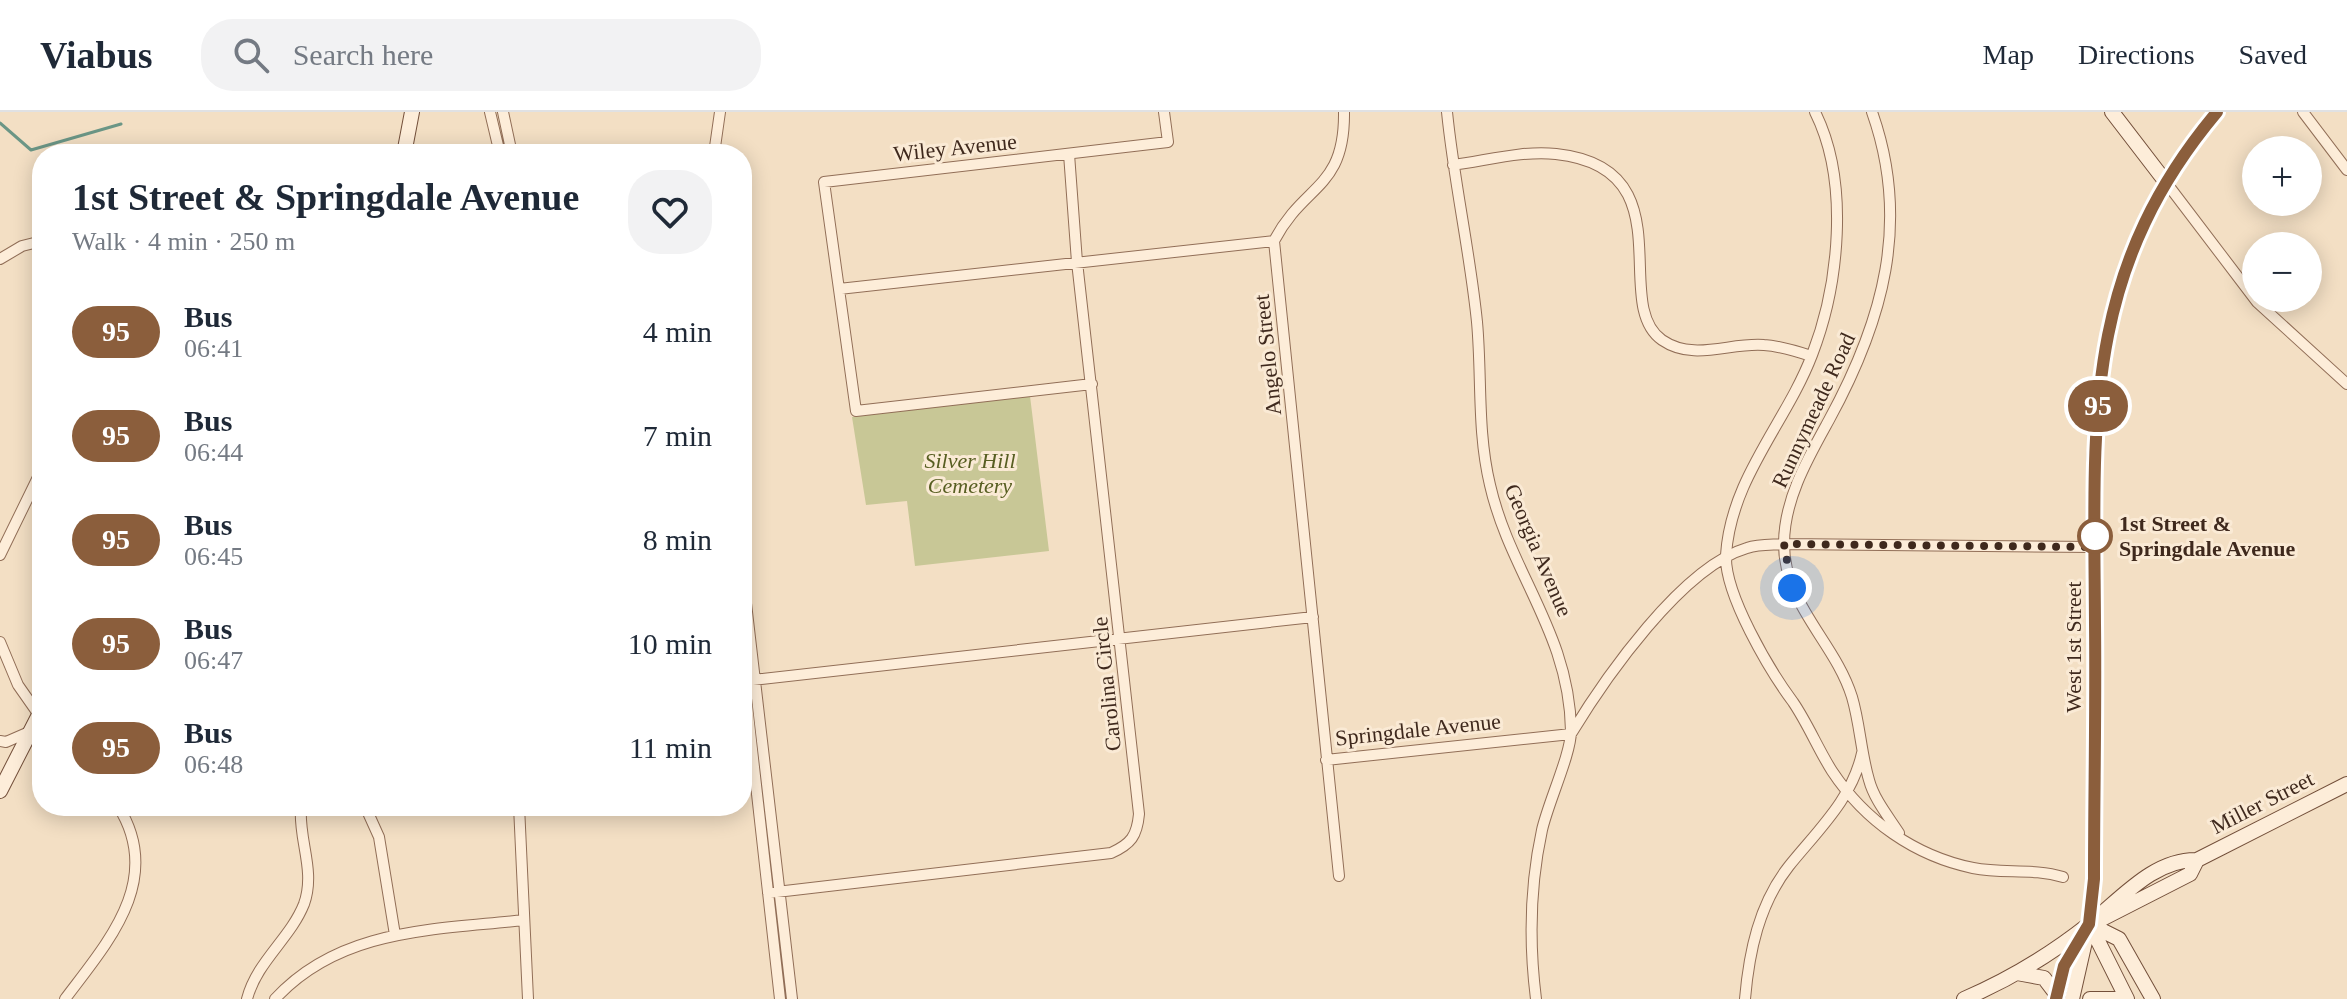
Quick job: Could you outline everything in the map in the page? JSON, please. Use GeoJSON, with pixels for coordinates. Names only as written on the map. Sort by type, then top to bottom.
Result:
{"type":"FeatureCollection","features":[{"type":"Feature","properties":{"kind":"main road"},"geometry":{"type":"LineString","coordinates":[[406,144],[412,112]]}},
{"type":"Feature","properties":{"kind":"main road"},"geometry":{"type":"LineString","coordinates":[[2112,112],[2165,181]]}},
{"type":"Feature","properties":{"kind":"main road","name":"West 1st Street"},"geometry":{"type":"LineString","coordinates":[[2089,924],[2094,879],[2094,547],[2101,372],[2115,295],[2126,262],[2165,181],[2217,112]]}},
{"type":"Feature","properties":{"kind":"main road"},"geometry":{"type":"LineString","coordinates":[[0,791],[32,727]]}},
{"type":"Feature","properties":{"kind":"main road","name":"Miller Street"},"geometry":{"type":"LineString","coordinates":[[2089,924],[2124,891],[2182,860],[2197,860],[2347,784]]}},
{"type":"Feature","properties":{"kind":"main road"},"geometry":{"type":"LineString","coordinates":[[1964,999],[2016,973],[2089,924]]}},
{"type":"Feature","properties":{"kind":"main road"},"geometry":{"type":"LineString","coordinates":[[2062,998],[2064,966],[2089,924]]}},
{"type":"Feature","properties":{"kind":"main road"},"geometry":{"type":"LineString","coordinates":[[2089,924],[2124,999],[2090,999]]}},
{"type":"Feature","properties":{"kind":"main road"},"geometry":{"type":"LineString","coordinates":[[2089,924],[2119,939],[2153,999]]}},
{"type":"Feature","properties":{"kind":"main road"},"geometry":{"type":"LineString","coordinates":[[2016,973],[2044,978],[2062,998]]}},
{"type":"Feature","properties":{"kind":"street"},"geometry":{"type":"LineString","coordinates":[[490,112],[498,144]]}},
{"type":"Feature","properties":{"kind":"street"},"geometry":{"type":"LineString","coordinates":[[503,112],[510,144]]}},
{"type":"Feature","properties":{"kind":"street"},"geometry":{"type":"LineString","coordinates":[[715,144],[720,112]]}},
{"type":"Feature","properties":{"kind":"street","name":"Wiley Avenue"},"geometry":{"type":"LineString","coordinates":[[839,289],[824,182],[1168,142],[1164,112]]}},
{"type":"Feature","properties":{"kind":"street"},"geometry":{"type":"LineString","coordinates":[[1092,384],[856,411],[839,289],[1274,241],[1284,222],[1329,177],[1342,154],[1344,112]]}},
{"type":"Feature","properties":{"kind":"street","name":"Georgia Avenue"},"geometry":{"type":"LineString","coordinates":[[1447,112],[1477,321],[1481,442],[1490,488],[1515,555],[1560,652],[1571,734],[1542,829],[1535,873],[1531,919],[1536,999]]}},
{"type":"Feature","properties":{"kind":"street","name":"Runnymeade Road"},"geometry":{"type":"LineString","coordinates":[[1726,557],[1738,500],[1756,458],[1811,356],[1831,278],[1835,216],[1830,159],[1815,112]]}},
{"type":"Feature","properties":{"kind":"street","name":"Runnymeade Road"},"geometry":{"type":"LineString","coordinates":[[1872,112],[1884,153],[1889,206],[1882,293],[1870,338],[1798,480],[1784,544],[1792,588],[1839,667],[1852,696],[1869,781],[1906,844]]}},
{"type":"Feature","properties":{"kind":"street"},"geometry":{"type":"LineString","coordinates":[[2303,112],[2347,170]]}},
{"type":"Feature","properties":{"kind":"street"},"geometry":{"type":"LineString","coordinates":[[1453,165],[1553,153],[1595,165],[1616,180],[1638,220],[1642,307],[1649,328],[1663,341],[1687,350],[1761,344],[1811,356]]}},
{"type":"Feature","properties":{"kind":"street","name":"Carolina Circle"},"geometry":{"type":"LineString","coordinates":[[774,893],[1111,853],[1128,845],[1138,832],[1139,814],[1121,637],[1077,262],[1069,154]]}},
{"type":"Feature","properties":{"kind":"street"},"geometry":{"type":"LineString","coordinates":[[2165,181],[2257,302],[2347,384]]}},
{"type":"Feature","properties":{"kind":"street","name":"Angelo Street"},"geometry":{"type":"LineString","coordinates":[[1274,241],[1313,617]]}},
{"type":"Feature","properties":{"kind":"street"},"geometry":{"type":"LineString","coordinates":[[0,259],[32,244]]}},
{"type":"Feature","properties":{"kind":"street"},"geometry":{"type":"LineString","coordinates":[[0,555],[32,489]]}},
{"type":"Feature","properties":{"kind":"street"},"geometry":{"type":"LineString","coordinates":[[1571,734],[1604,679],[1652,621],[1726,557],[1745,548],[1784,544],[2094,547]]}},
{"type":"Feature","properties":{"kind":"street"},"geometry":{"type":"LineString","coordinates":[[1726,557],[1756,645],[1848,792],[1906,844],[1939,858],[1978,869],[2025,869],[2063,877]]}},
{"type":"Feature","properties":{"kind":"street"},"geometry":{"type":"LineString","coordinates":[[752,680],[1313,617]]}},
{"type":"Feature","properties":{"kind":"street","name":"Springdale Avenue"},"geometry":{"type":"LineString","coordinates":[[1313,617],[1326,760],[1571,734]]}},
{"type":"Feature","properties":{"kind":"street"},"geometry":{"type":"LineString","coordinates":[[0,642],[18,685],[32,701]]}},
{"type":"Feature","properties":{"kind":"street"},"geometry":{"type":"LineString","coordinates":[[752,698],[774,893],[780,999]]}},
{"type":"Feature","properties":{"kind":"street"},"geometry":{"type":"LineString","coordinates":[[0,741],[29,732],[32,734]]}},
{"type":"Feature","properties":{"kind":"street"},"geometry":{"type":"LineString","coordinates":[[1745,999],[1748,962],[1760,919],[1773,890],[1848,792],[1863,747]]}},
{"type":"Feature","properties":{"kind":"street"},"geometry":{"type":"LineString","coordinates":[[1326,760],[1339,876]]}},
{"type":"Feature","properties":{"kind":"street"},"geometry":{"type":"LineString","coordinates":[[65,999],[122,923],[132,893],[134,866],[131,835],[122,816]]}},
{"type":"Feature","properties":{"kind":"street"},"geometry":{"type":"LineString","coordinates":[[247,999],[263,962],[297,919],[304,902],[310,879],[302,839],[301,816]]}},
{"type":"Feature","properties":{"kind":"street"},"geometry":{"type":"LineString","coordinates":[[370,816],[379,837],[395,935]]}},
{"type":"Feature","properties":{"kind":"street"},"geometry":{"type":"LineString","coordinates":[[519,816],[528,999]]}},
{"type":"Feature","properties":{"kind":"street"},"geometry":{"type":"LineString","coordinates":[[774,893],[792,999]]}},
{"type":"Feature","properties":{"kind":"street"},"geometry":{"type":"LineString","coordinates":[[275,999],[294,981],[336,953],[395,935],[524,920]]}},
{"type":"Feature","properties":{"kind":"green space","name":"Silver Hill Cemetery"},"geometry":{"type":"Polygon","coordinates":[[[1030,396],[1049,551],[915,566],[907,501],[866,505],[852,417],[1030,396]]]}},
{"type":"Feature","properties":{"kind":"waterway"},"geometry":{"type":"LineString","coordinates":[[0,123],[32,150]]}},
{"type":"Feature","properties":{"kind":"waterway"},"geometry":{"type":"LineString","coordinates":[[52,144],[121,124]]}},
{"type":"Feature","properties":{"kind":"bus line","name":"95"},"geometry":{"type":"LineString","coordinates":[[2056,999],[2064,966],[2089,924],[2094,879],[2094,547],[2099,398],[2104,349],[2115,295],[2140,230],[2170,173],[2187,147],[2217,112]]}},
{"type":"Feature","properties":{"kind":"place","name":"1st Street & Springdale Avenue"},"geometry":{"type":"Point","coordinates":[2095,536]}},
{"type":"Feature","properties":{"kind":"route"},"geometry":{"type":"LineString","coordinates":[[1792,588],[1784,544],[2094,547],[2095,536]]}}]}
